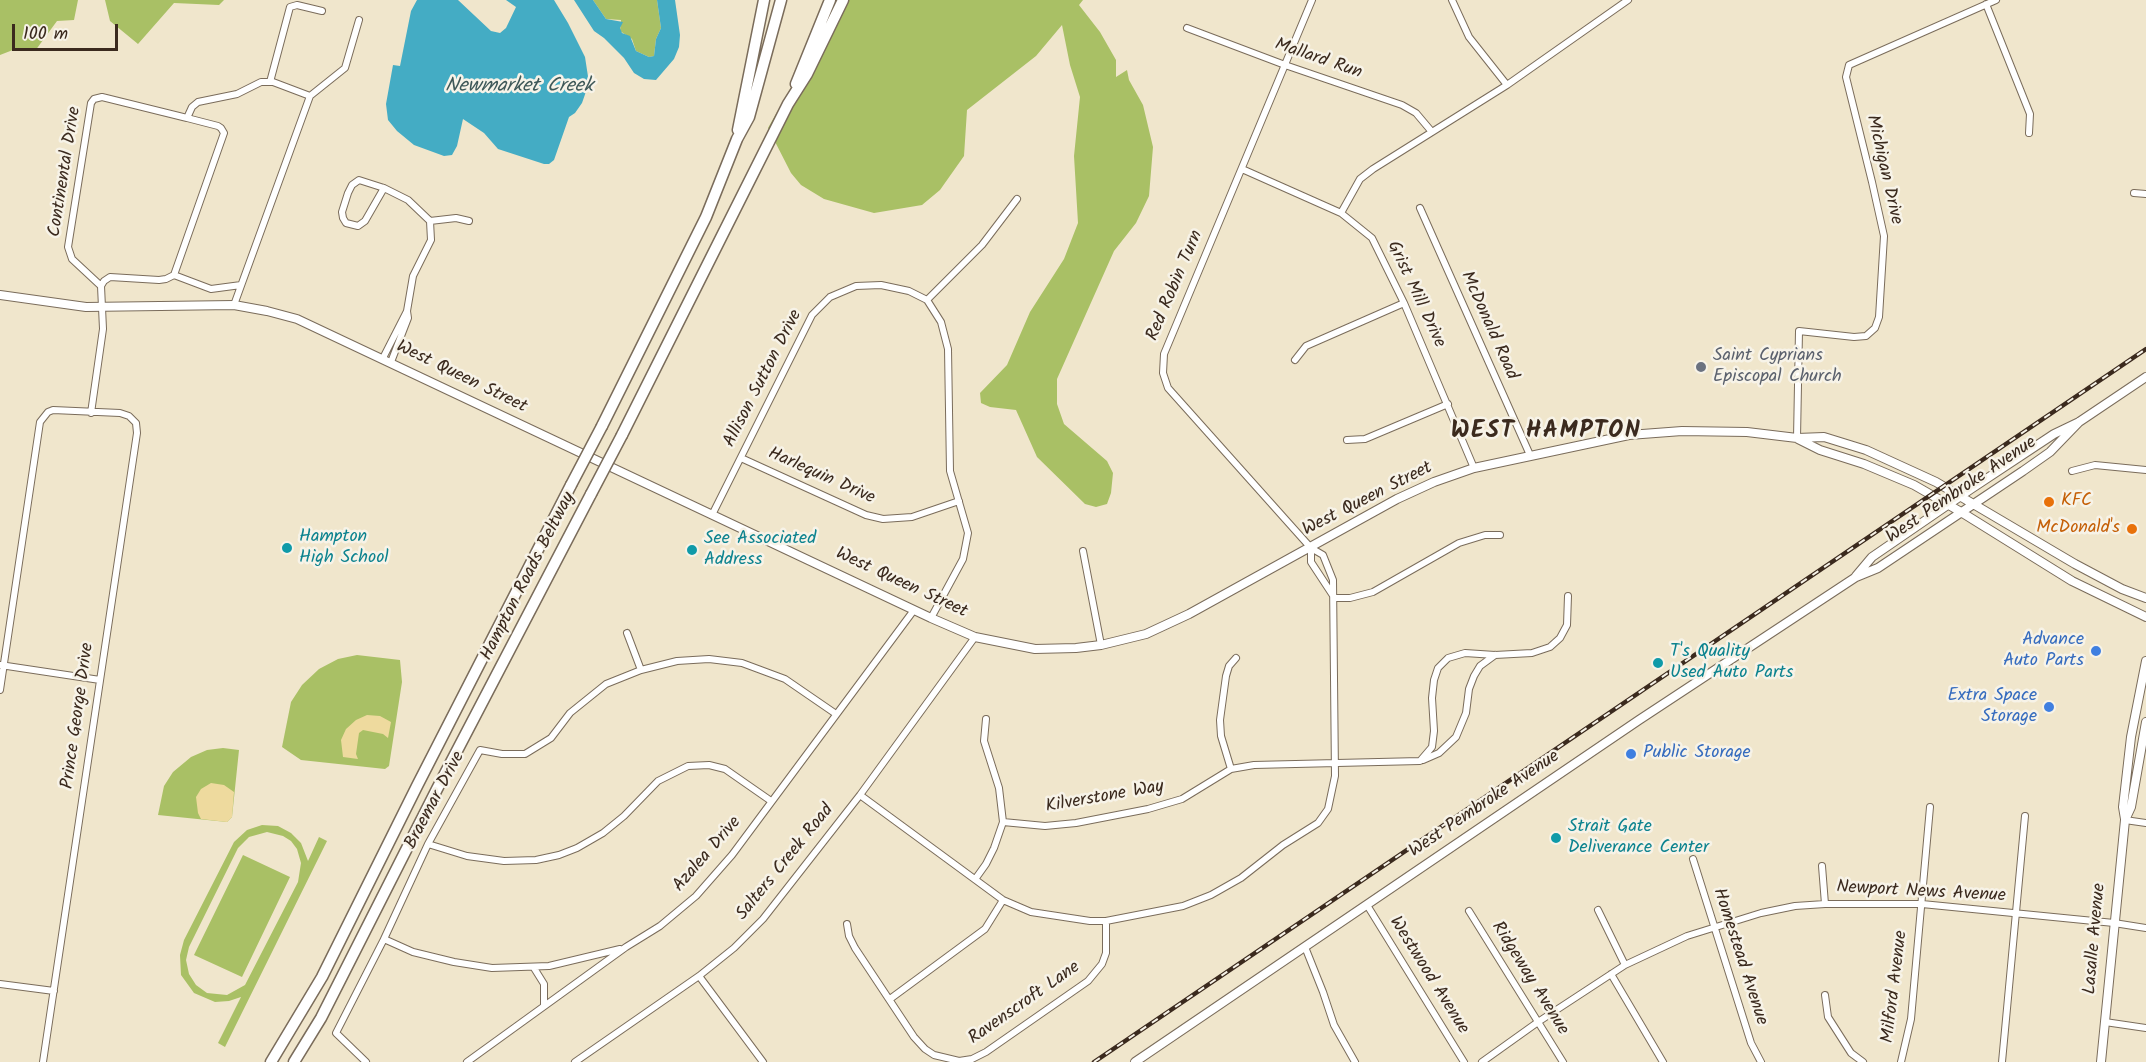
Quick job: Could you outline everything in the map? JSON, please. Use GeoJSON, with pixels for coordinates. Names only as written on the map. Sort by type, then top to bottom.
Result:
{"type":"FeatureCollection","features":[{"type":"Feature","properties":{"kind":"highway"},"geometry":{"type":"LineString","coordinates":[[737,139],[764,0]]}},
{"type":"Feature","properties":{"kind":"highway"},"geometry":{"type":"LineString","coordinates":[[737,139],[748,117],[781,0]]}},
{"type":"Feature","properties":{"kind":"highway"},"geometry":{"type":"LineString","coordinates":[[788,104],[830,0]]}},
{"type":"Feature","properties":{"kind":"highway"},"geometry":{"type":"LineString","coordinates":[[788,104],[807,74],[843,0]]}},
{"type":"Feature","properties":{"kind":"highway","name":"Hampton Roads Beltway"},"geometry":{"type":"LineString","coordinates":[[294,1062],[321,1018],[436,789],[622,435],[788,104]]}},
{"type":"Feature","properties":{"kind":"highway","name":"Hampton Roads Beltway"},"geometry":{"type":"LineString","coordinates":[[271,1062],[322,977],[417,786],[602,426],[706,217],[737,139]]}},
{"type":"Feature","properties":{"kind":"main road","name":"West Queen Street"},"geometry":{"type":"LineString","coordinates":[[0,295],[60,304],[103,307],[234,305],[267,310],[297,319],[930,618],[975,637],[1035,649],[1076,648],[1138,637],[1167,625],[1397,499],[1474,468],[1629,435],[1704,430],[1797,438],[1824,437],[1866,450],[1915,471],[2100,578],[2146,598]]}},
{"type":"Feature","properties":{"kind":"main road","name":"West Pembroke Avenue"},"geometry":{"type":"LineString","coordinates":[[1856,577],[1872,557],[1960,496],[2054,434],[2079,422],[2146,376]]}},
{"type":"Feature","properties":{"kind":"main road","name":"West Pembroke Avenue"},"geometry":{"type":"LineString","coordinates":[[1135,1062],[1629,727],[1856,577],[1878,568],[1974,504],[2050,452],[2079,422]]}},
{"type":"Feature","properties":{"kind":"main road","name":"West Queen Street"},"geometry":{"type":"LineString","coordinates":[[1797,438],[1820,450],[1902,479],[1961,512],[2072,581],[2146,617]]}},
{"type":"Feature","properties":{"kind":"main road","name":"Lasalle Avenue"},"geometry":{"type":"LineString","coordinates":[[2101,1062],[2125,820],[2123,807],[2131,737],[2146,661]]}},
{"type":"Feature","properties":{"kind":"main road","name":"Lasalle Avenue"},"geometry":{"type":"LineString","coordinates":[[2125,820],[2130,807],[2146,722]]}},
{"type":"Feature","properties":{"kind":"street","name":"Red Robin Turn"},"geometry":{"type":"LineString","coordinates":[[860,795],[1003,900],[1030,912],[1064,919],[1106,921],[1183,906],[1211,895],[1241,878],[1283,845],[1318,823],[1328,810],[1333,791],[1335,763],[1335,598],[1333,580],[1323,555],[1311,548],[1168,388],[1163,373],[1164,354],[1312,0]]}},
{"type":"Feature","properties":{"kind":"street"},"geometry":{"type":"LineString","coordinates":[[1452,0],[1469,37],[1507,85]]}},
{"type":"Feature","properties":{"kind":"street"},"geometry":{"type":"LineString","coordinates":[[1341,213],[1360,179],[1373,169],[1507,85],[1628,0]]}},
{"type":"Feature","properties":{"kind":"street","name":"Michigan Drive"},"geometry":{"type":"LineString","coordinates":[[1797,438],[1799,331],[1854,337],[1866,336],[1875,328],[1879,317],[1884,236],[1846,77],[1849,64],[1996,0]]}},
{"type":"Feature","properties":{"kind":"street"},"geometry":{"type":"LineString","coordinates":[[1986,4],[2030,114],[2028,133]]}},
{"type":"Feature","properties":{"kind":"street"},"geometry":{"type":"LineString","coordinates":[[270,82],[290,7],[297,5],[322,11]]}},
{"type":"Feature","properties":{"kind":"street"},"geometry":{"type":"LineString","coordinates":[[234,305],[310,96],[345,68],[359,20]]}},
{"type":"Feature","properties":{"kind":"street","name":"Mallard Run"},"geometry":{"type":"LineString","coordinates":[[1187,28],[1402,105],[1416,113],[1431,132]]}},
{"type":"Feature","properties":{"kind":"street"},"geometry":{"type":"LineString","coordinates":[[91,413],[104,328],[101,286],[110,277],[159,280],[174,275],[224,133],[218,126],[187,118],[192,107],[198,102],[230,96],[257,83],[270,82],[310,96]]}},
{"type":"Feature","properties":{"kind":"street","name":"Continental Drive"},"geometry":{"type":"LineString","coordinates":[[101,286],[95,278],[74,262],[69,252],[90,106],[94,99],[102,97],[187,118]]}},
{"type":"Feature","properties":{"kind":"street","name":"Grist Mill Drive"},"geometry":{"type":"LineString","coordinates":[[1242,170],[1341,213],[1372,238],[1404,303],[1474,468]]}},
{"type":"Feature","properties":{"kind":"street"},"geometry":{"type":"LineString","coordinates":[[384,188],[365,221],[358,226],[350,225],[343,218],[342,212],[352,185],[359,180],[384,188],[408,200],[430,221],[431,240],[413,276],[407,311],[408,318],[387,360]]}},
{"type":"Feature","properties":{"kind":"street"},"geometry":{"type":"LineString","coordinates":[[2134,193],[2146,194]]}},
{"type":"Feature","properties":{"kind":"street"},"geometry":{"type":"LineString","coordinates":[[930,618],[963,560],[968,533],[950,471],[948,349],[941,322],[927,300],[982,245],[1017,199]]}},
{"type":"Feature","properties":{"kind":"street","name":"McDonald Road"},"geometry":{"type":"LineString","coordinates":[[1420,208],[1530,455]]}},
{"type":"Feature","properties":{"kind":"street"},"geometry":{"type":"LineString","coordinates":[[430,221],[456,218],[469,221]]}},
{"type":"Feature","properties":{"kind":"street"},"geometry":{"type":"LineString","coordinates":[[174,275],[211,289],[241,285]]}},
{"type":"Feature","properties":{"kind":"street","name":"Allison Sutton Drive"},"geometry":{"type":"LineString","coordinates":[[712,515],[812,315],[830,297],[855,286],[880,285],[909,291],[927,300]]}},
{"type":"Feature","properties":{"kind":"street"},"geometry":{"type":"LineString","coordinates":[[1295,360],[1306,346],[1404,303]]}},
{"type":"Feature","properties":{"kind":"street"},"geometry":{"type":"LineString","coordinates":[[1347,440],[1365,440],[1448,404]]}},
{"type":"Feature","properties":{"kind":"street","name":"Prince George Drive"},"geometry":{"type":"LineString","coordinates":[[0,690],[40,422],[48,412],[53,410],[125,414],[133,419],[137,428],[43,1062]]}},
{"type":"Feature","properties":{"kind":"street","name":"Harlequin Drive"},"geometry":{"type":"LineString","coordinates":[[741,458],[866,515],[883,519],[912,517],[959,501]]}},
{"type":"Feature","properties":{"kind":"street"},"geometry":{"type":"LineString","coordinates":[[2072,471],[2095,465],[2146,470]]}},
{"type":"Feature","properties":{"kind":"street"},"geometry":{"type":"LineString","coordinates":[[1311,548],[1311,562],[1335,598],[1350,597],[1373,592],[1459,543],[1485,535],[1500,535]]}},
{"type":"Feature","properties":{"kind":"street"},"geometry":{"type":"LineString","coordinates":[[1083,551],[1101,645]]}},
{"type":"Feature","properties":{"kind":"street"},"geometry":{"type":"LineString","coordinates":[[1420,761],[1432,747],[1434,731],[1432,698],[1438,668],[1448,658],[1465,653],[1495,655],[1532,653],[1550,647],[1560,638],[1567,625],[1568,596]]}},
{"type":"Feature","properties":{"kind":"street","name":"Azalea Drive"},"geometry":{"type":"LineString","coordinates":[[467,1062],[626,947],[660,926],[696,896],[732,855],[914,610]]}},
{"type":"Feature","properties":{"kind":"street"},"geometry":{"type":"LineString","coordinates":[[627,633],[641,670]]}},
{"type":"Feature","properties":{"kind":"street","name":"Salters Creek Road"},"geometry":{"type":"LineString","coordinates":[[575,1062],[699,976],[734,948],[763,919],[860,795],[975,637]]}},
{"type":"Feature","properties":{"kind":"street","name":"Kilverstone Way"},"geometry":{"type":"LineString","coordinates":[[1003,822],[1045,826],[1076,823],[1148,809],[1182,799],[1232,769],[1254,765],[1420,761],[1439,753],[1456,737],[1466,713],[1469,689],[1474,676],[1480,666],[1495,655]]}},
{"type":"Feature","properties":{"kind":"street"},"geometry":{"type":"LineString","coordinates":[[1232,769],[1221,736],[1220,720],[1226,676],[1229,666],[1236,658]]}},
{"type":"Feature","properties":{"kind":"street","name":"Braemar Drive"},"geometry":{"type":"LineString","coordinates":[[366,1062],[336,1033],[384,939],[428,844],[480,750],[502,754],[525,754],[551,738],[570,713],[606,684],[641,670],[677,661],[710,659],[742,663],[785,679],[836,714]]}},
{"type":"Feature","properties":{"kind":"street"},"geometry":{"type":"LineString","coordinates":[[2,665],[100,680]]}},
{"type":"Feature","properties":{"kind":"street"},"geometry":{"type":"LineString","coordinates":[[976,878],[994,848],[1003,822],[999,788],[984,741],[986,719]]}},
{"type":"Feature","properties":{"kind":"street"},"geometry":{"type":"LineString","coordinates":[[428,844],[467,856],[504,861],[536,860],[559,855],[603,833],[624,816],[658,781],[688,766],[709,765],[725,770],[771,801]]}},
{"type":"Feature","properties":{"kind":"street","name":"Milford Avenue"},"geometry":{"type":"LineString","coordinates":[[1901,1062],[1911,1019],[1930,807]]}},
{"type":"Feature","properties":{"kind":"street"},"geometry":{"type":"LineString","coordinates":[[2002,1062],[2025,816]]}},
{"type":"Feature","properties":{"kind":"street"},"geometry":{"type":"LineString","coordinates":[[2125,820],[2146,823]]}},
{"type":"Feature","properties":{"kind":"street","name":"Homestead Avenue"},"geometry":{"type":"LineString","coordinates":[[1693,859],[1751,1043],[1761,1062]]}},
{"type":"Feature","properties":{"kind":"street"},"geometry":{"type":"LineString","coordinates":[[1822,866],[1825,904]]}},
{"type":"Feature","properties":{"kind":"street"},"geometry":{"type":"LineString","coordinates":[[890,999],[985,929],[1003,900]]}},
{"type":"Feature","properties":{"kind":"street","name":"Newport News Avenue"},"geometry":{"type":"LineString","coordinates":[[1482,1062],[1625,965],[1658,948],[1713,926],[1761,912],[1825,904],[1922,904],[2146,927]]}},
{"type":"Feature","properties":{"kind":"street","name":"Westwood Avenue"},"geometry":{"type":"LineString","coordinates":[[1367,905],[1464,1062]]}},
{"type":"Feature","properties":{"kind":"street"},"geometry":{"type":"LineString","coordinates":[[1598,910],[1625,965]]}},
{"type":"Feature","properties":{"kind":"street","name":"Ridgeway Avenue"},"geometry":{"type":"LineString","coordinates":[[1469,911],[1563,1062]]}},
{"type":"Feature","properties":{"kind":"street","name":"Ravenscroft Lane"},"geometry":{"type":"LineString","coordinates":[[847,924],[849,936],[855,948],[914,1037],[925,1049],[946,1059],[959,1061],[972,1059],[1088,981],[1102,964],[1106,953],[1106,921]]}},
{"type":"Feature","properties":{"kind":"street"},"geometry":{"type":"LineString","coordinates":[[384,939],[413,952],[492,968],[534,968],[577,961],[626,947]]}},
{"type":"Feature","properties":{"kind":"street"},"geometry":{"type":"LineString","coordinates":[[1305,947],[1334,1025],[1355,1062]]}},
{"type":"Feature","properties":{"kind":"street"},"geometry":{"type":"LineString","coordinates":[[534,968],[544,984],[544,1006]]}},
{"type":"Feature","properties":{"kind":"street"},"geometry":{"type":"LineString","coordinates":[[1611,974],[1663,1062]]}},
{"type":"Feature","properties":{"kind":"street"},"geometry":{"type":"LineString","coordinates":[[699,976],[763,1062]]}},
{"type":"Feature","properties":{"kind":"street"},"geometry":{"type":"LineString","coordinates":[[0,984],[54,992]]}},
{"type":"Feature","properties":{"kind":"street"},"geometry":{"type":"LineString","coordinates":[[1825,995],[1828,1017],[1851,1053],[1863,1062]]}},
{"type":"Feature","properties":{"kind":"street"},"geometry":{"type":"LineString","coordinates":[[2105,1022],[2146,1028]]}},
{"type":"Feature","properties":{"kind":"green space"},"geometry":{"type":"Polygon","coordinates":[[[0,0],[78,0],[74,20],[57,21],[35,51],[18,48],[0,55],[0,0]]]}},
{"type":"Feature","properties":{"kind":"green space"},"geometry":{"type":"Polygon","coordinates":[[[105,0],[224,0],[219,5],[174,3],[138,44],[110,21],[105,0]]]}},
{"type":"Feature","properties":{"kind":"green space"},"geometry":{"type":"Polygon","coordinates":[[[593,0],[657,0],[661,28],[656,39],[654,56],[649,57],[636,51],[632,39],[620,31],[621,20],[606,19],[593,0]]]}},
{"type":"Feature","properties":{"kind":"green space"},"geometry":{"type":"Polygon","coordinates":[[[841,0],[1083,0],[1079,5],[1100,32],[1116,60],[1116,77],[1127,70],[1129,80],[1143,105],[1153,147],[1149,196],[1136,223],[1114,251],[1057,379],[1057,404],[1064,424],[1107,461],[1113,473],[1111,493],[1107,504],[1096,507],[1085,504],[1037,457],[1016,410],[990,407],[981,403],[980,393],[1007,365],[1030,312],[1064,259],[1078,223],[1074,156],[1080,97],[1070,65],[1062,25],[1036,56],[967,110],[964,156],[940,190],[922,205],[874,213],[824,199],[801,185],[791,173],[768,128],[841,0]]]}},
{"type":"Feature","properties":{"kind":"green space"},"geometry":{"type":"Polygon","coordinates":[[[357,655],[400,660],[402,682],[389,766],[385,769],[301,760],[282,747],[291,702],[302,685],[319,669],[338,659],[357,655]]]}},
{"type":"Feature","properties":{"kind":"green space"},"geometry":{"type":"Polygon","coordinates":[[[223,748],[239,750],[232,817],[227,822],[158,815],[164,786],[173,772],[191,757],[207,750],[223,748]]]}},
{"type":"Feature","properties":{"kind":"green space"},"geometry":{"type":"Polygon","coordinates":[[[262,825],[278,826],[291,833],[301,843],[308,861],[319,837],[327,841],[225,1047],[218,1043],[241,997],[215,1002],[194,993],[181,975],[180,955],[184,940],[234,842],[247,830],[262,825]],[[267,832],[249,837],[238,848],[189,947],[186,960],[189,974],[196,985],[207,993],[227,995],[245,985],[298,882],[301,863],[297,849],[283,836],[267,832]]]}},
{"type":"Feature","properties":{"kind":"green space"},"geometry":{"type":"Polygon","coordinates":[[[243,855],[290,877],[242,977],[194,955],[243,855]]]}},
{"type":"Feature","properties":{"kind":"sand"},"geometry":{"type":"Polygon","coordinates":[[[367,715],[380,716],[391,722],[388,738],[383,734],[363,730],[359,733],[356,754],[358,759],[343,757],[341,740],[346,729],[356,720],[367,715]]]}},
{"type":"Feature","properties":{"kind":"sand"},"geometry":{"type":"Polygon","coordinates":[[[211,783],[224,785],[234,792],[232,817],[227,822],[201,819],[198,813],[196,797],[201,789],[211,783]]]}},
{"type":"Feature","properties":{"kind":"water","name":"Newmarket Creek"},"geometry":{"type":"Polygon","coordinates":[[[417,0],[458,0],[491,31],[500,33],[506,28],[516,7],[506,0],[554,0],[585,57],[589,83],[582,103],[569,117],[554,160],[549,164],[544,164],[498,149],[484,133],[463,119],[457,146],[452,155],[444,156],[414,145],[397,131],[388,120],[386,104],[393,65],[400,66],[411,11],[417,0]]]}},
{"type":"Feature","properties":{"kind":"water","name":"Newmarket Creek"},"geometry":{"type":"Polygon","coordinates":[[[574,0],[593,0],[606,19],[623,22],[620,28],[622,33],[630,36],[636,51],[649,57],[654,56],[656,39],[661,28],[657,0],[675,0],[680,35],[679,47],[674,59],[656,80],[644,79],[634,73],[624,58],[594,31],[574,0]]]}},
{"type":"Feature","properties":{"kind":"railway"},"geometry":{"type":"LineString","coordinates":[[1094,1062],[2146,349]]}},
{"type":"Feature","properties":{"kind":"place","name":"Saint Cyprians Episcopal Church"},"geometry":{"type":"Point","coordinates":[1701,367]}},
{"type":"Feature","properties":{"kind":"place","name":"KFC"},"geometry":{"type":"Point","coordinates":[2049,502]}},
{"type":"Feature","properties":{"kind":"place","name":"McDonald's"},"geometry":{"type":"Point","coordinates":[2132,529]}},
{"type":"Feature","properties":{"kind":"place","name":"Hampton High School"},"geometry":{"type":"Point","coordinates":[287,548]}},
{"type":"Feature","properties":{"kind":"place","name":"See Associated Address"},"geometry":{"type":"Point","coordinates":[692,550]}},
{"type":"Feature","properties":{"kind":"place","name":"Advance Auto Parts"},"geometry":{"type":"Point","coordinates":[2096,651]}},
{"type":"Feature","properties":{"kind":"place","name":"T's Quality Used Auto Parts"},"geometry":{"type":"Point","coordinates":[1658,663]}},
{"type":"Feature","properties":{"kind":"place","name":"Extra Space Storage"},"geometry":{"type":"Point","coordinates":[2049,707]}},
{"type":"Feature","properties":{"kind":"place","name":"Public Storage"},"geometry":{"type":"Point","coordinates":[1631,754]}},
{"type":"Feature","properties":{"kind":"place","name":"Strait Gate Deliverance Center"},"geometry":{"type":"Point","coordinates":[1556,838]}},
{"type":"Feature","properties":{"kind":"district","name":"WEST HAMPTON"},"geometry":{"type":"Point","coordinates":[1546,433]}}]}
